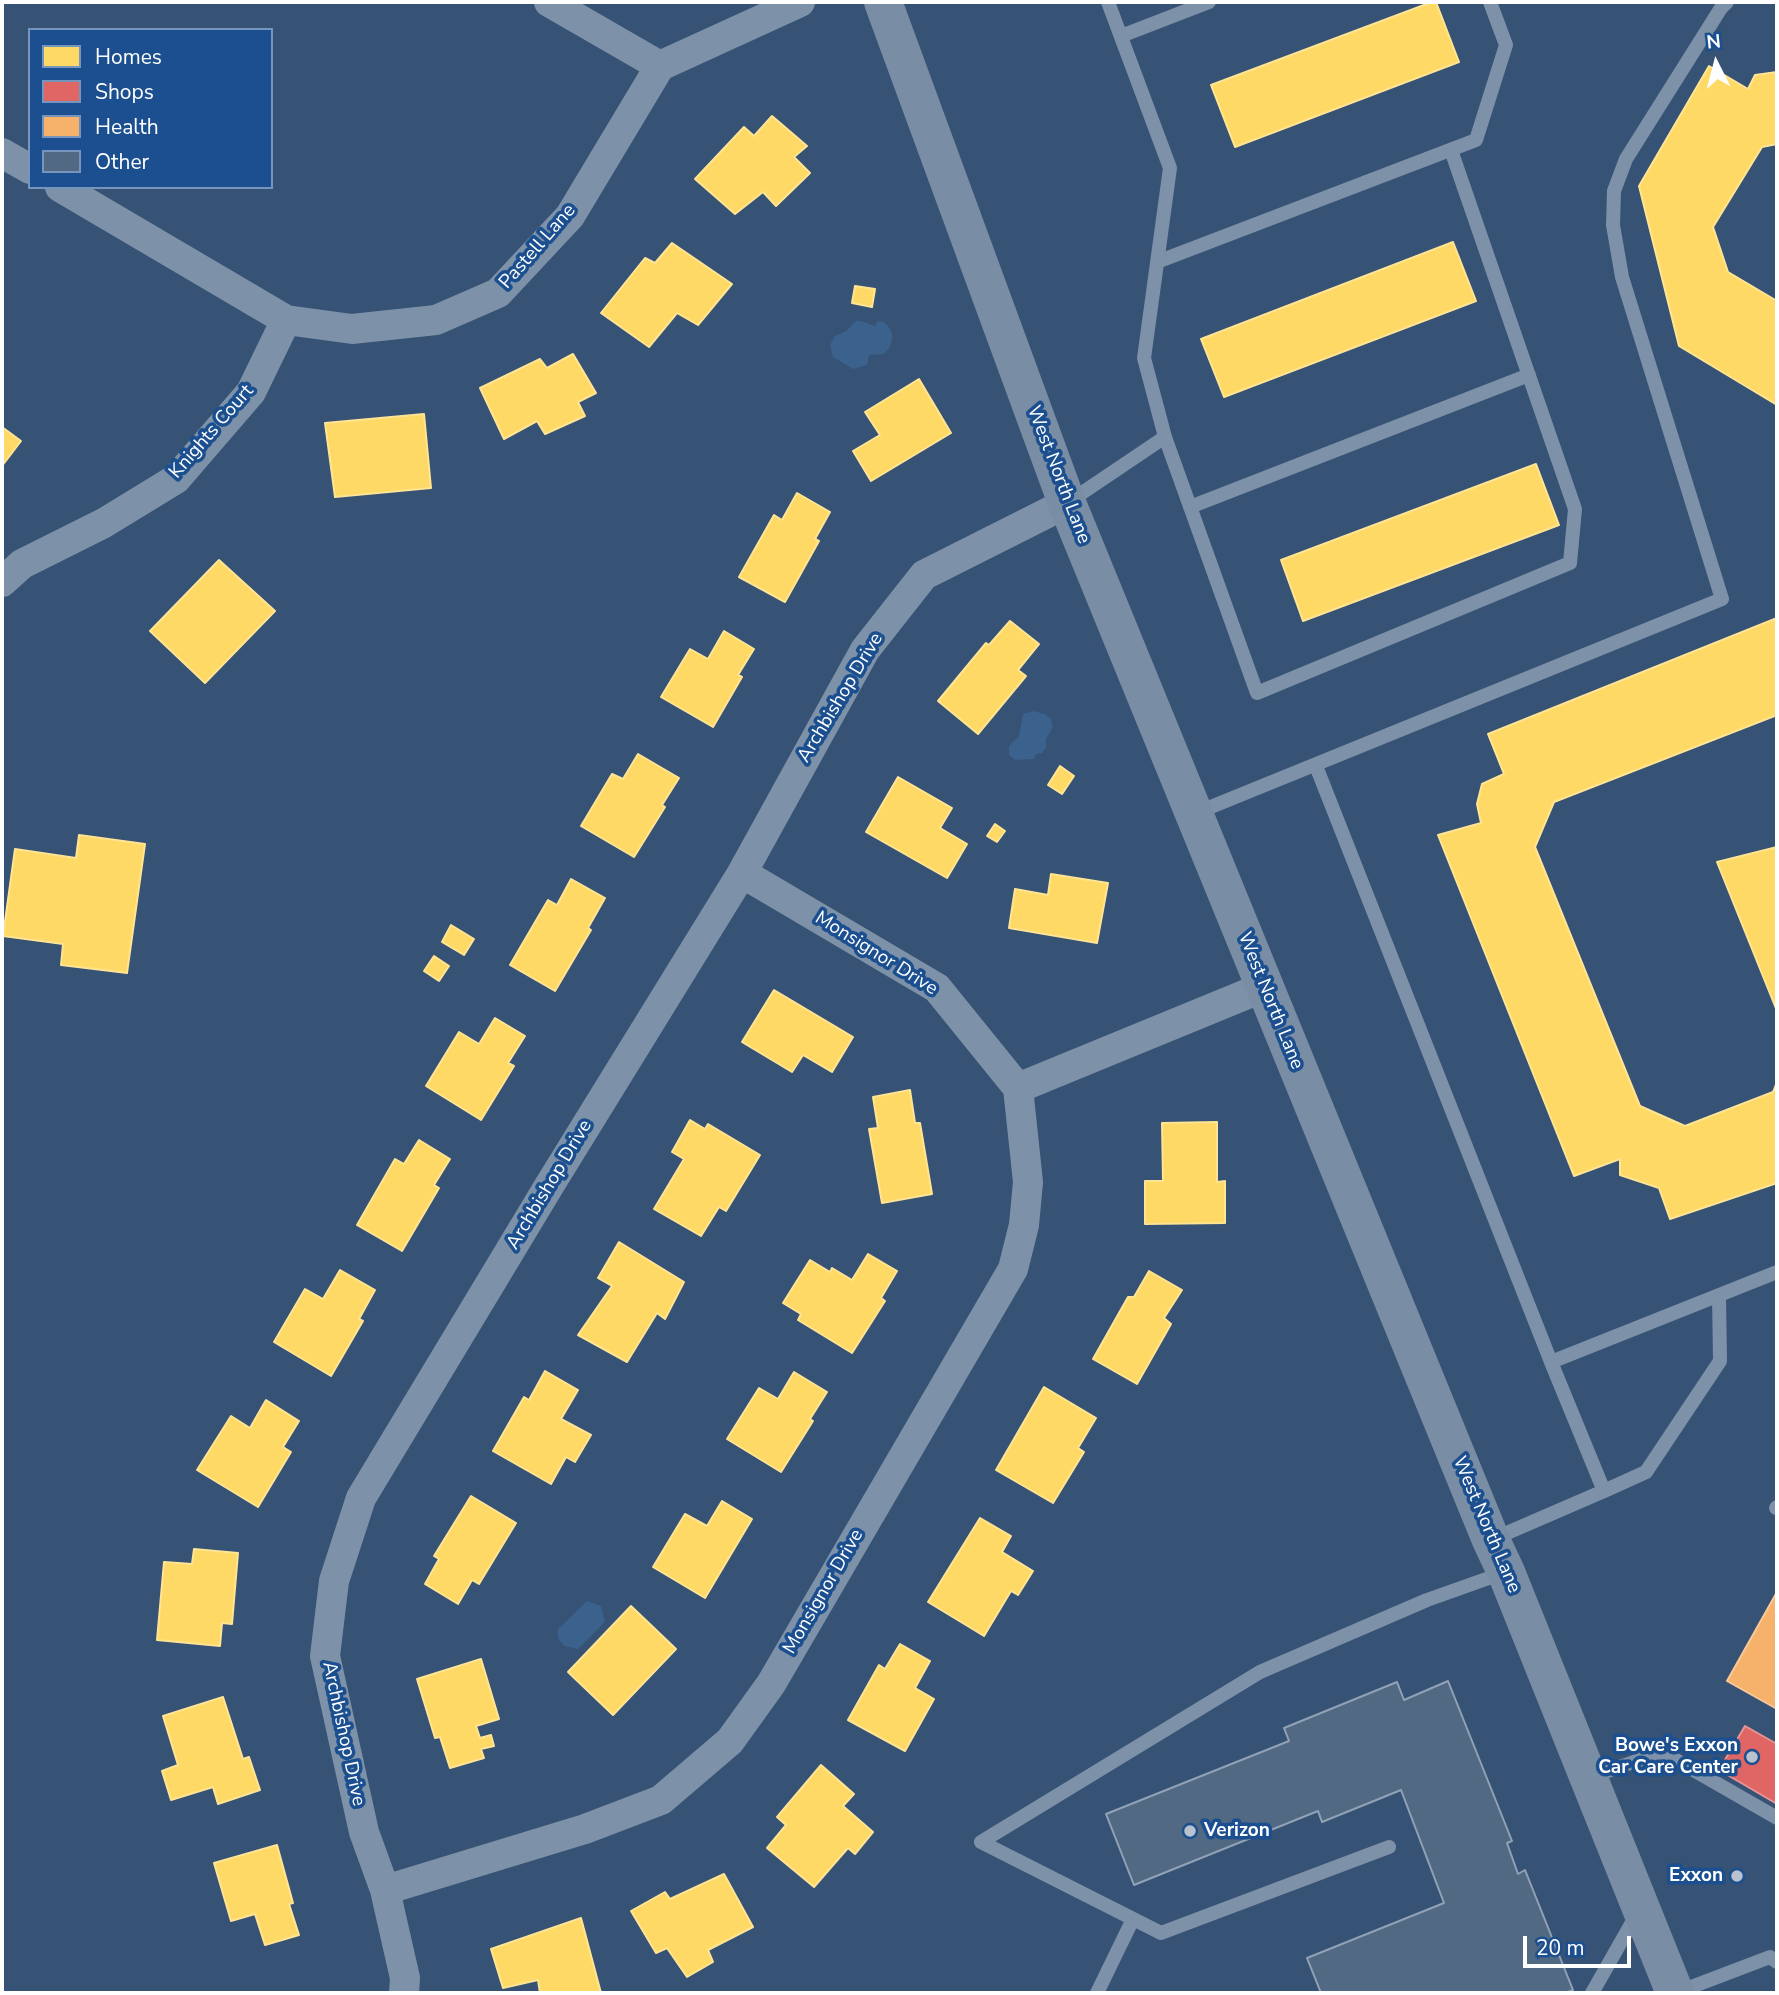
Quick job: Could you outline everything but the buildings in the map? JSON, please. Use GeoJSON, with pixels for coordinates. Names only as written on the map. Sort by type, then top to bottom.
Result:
{"type":"FeatureCollection","features":[{"type":"Feature","properties":{"kind":"main road","name":"West North Lane"},"geometry":{"type":"LineString","coordinates":[[883,2],[1067,503],[1675,1993]]}},
{"type":"Feature","properties":{"kind":"street"},"geometry":{"type":"LineString","coordinates":[[549,2],[660,66],[800,2]]}},
{"type":"Feature","properties":{"kind":"street","name":"Pastell Lane"},"geometry":{"type":"LineString","coordinates":[[63,189],[286,320],[352,329],[436,320],[498,293],[570,215],[660,66]]}},
{"type":"Feature","properties":{"kind":"street"},"geometry":{"type":"LineString","coordinates":[[2,153],[28,168]]}},
{"type":"Feature","properties":{"kind":"street","name":"Knights Court"},"geometry":{"type":"LineString","coordinates":[[2,582],[22,564],[104,523],[176,479],[251,392],[286,320]]}},
{"type":"Feature","properties":{"kind":"street","name":"Archbishop Drive"},"geometry":{"type":"LineString","coordinates":[[404,1993],[405,1978],[385,1890],[364,1832],[325,1656],[334,1581],[361,1498],[742,873],[865,650],[924,575],[1067,503]]}},
{"type":"Feature","properties":{"kind":"street","name":"Monsignor Drive"},"geometry":{"type":"LineString","coordinates":[[385,1890],[584,1829],[662,1800],[730,1741],[771,1684],[1013,1269],[1024,1225],[1028,1182],[1018,1088],[937,988],[742,873]]}},
{"type":"Feature","properties":{"kind":"street"},"geometry":{"type":"LineString","coordinates":[[1018,1088],[1264,987]]}},
{"type":"Feature","properties":{"kind":"lane"},"geometry":{"type":"LineString","coordinates":[[1108,2],[1170,168],[1144,358],[1165,438],[1257,693],[1570,563],[1575,509],[1451,150]]}},
{"type":"Feature","properties":{"kind":"lane"},"geometry":{"type":"LineString","coordinates":[[1121,36],[1209,2]]}},
{"type":"Feature","properties":{"kind":"lane"},"geometry":{"type":"LineString","coordinates":[[1157,262],[1476,140],[1506,45],[1490,2]]}},
{"type":"Feature","properties":{"kind":"lane"},"geometry":{"type":"LineString","coordinates":[[1194,814],[1722,599],[1622,277],[1613,225],[1614,191],[1626,159],[1727,2]]}},
{"type":"Feature","properties":{"kind":"lane"},"geometry":{"type":"LineString","coordinates":[[1190,507],[1529,375]]}},
{"type":"Feature","properties":{"kind":"lane"},"geometry":{"type":"LineString","coordinates":[[1067,503],[1165,438]]}},
{"type":"Feature","properties":{"kind":"lane"},"geometry":{"type":"LineString","coordinates":[[1316,766],[1604,1491]]}},
{"type":"Feature","properties":{"kind":"lane"},"geometry":{"type":"LineString","coordinates":[[1551,1362],[1777,1272]]}},
{"type":"Feature","properties":{"kind":"lane"},"geometry":{"type":"LineString","coordinates":[[1389,1847],[1161,1933],[981,1842],[1260,1672],[1427,1600],[1604,1491],[1646,1472],[1720,1362],[1719,1295]]}},
{"type":"Feature","properties":{"kind":"lane"},"geometry":{"type":"LineString","coordinates":[[1588,1778],[1662,1752],[1777,1818]]}},
{"type":"Feature","properties":{"kind":"lane"},"geometry":{"type":"LineString","coordinates":[[1592,1993],[1640,1908]]}},
{"type":"Feature","properties":{"kind":"lane"},"geometry":{"type":"LineString","coordinates":[[1097,1993],[1133,1919]]}},
{"type":"Feature","properties":{"kind":"lane"},"geometry":{"type":"LineString","coordinates":[[1675,1993],[1770,1957],[1777,1962]]}},
{"type":"Feature","properties":{"kind":"water"},"geometry":{"type":"Polygon","coordinates":[[[856,321],[875,326],[882,321],[892,332],[892,341],[884,354],[869,355],[867,365],[853,369],[833,357],[830,345],[835,336],[846,331],[856,321]]]}},
{"type":"Feature","properties":{"kind":"water"},"geometry":{"type":"Polygon","coordinates":[[[1033,711],[1045,714],[1051,719],[1053,727],[1046,739],[1046,748],[1042,753],[1036,754],[1034,759],[1015,760],[1009,755],[1009,746],[1019,736],[1023,714],[1033,711]]]}},
{"type":"Feature","properties":{"kind":"water"},"geometry":{"type":"Polygon","coordinates":[[[587,1601],[601,1606],[605,1622],[578,1649],[564,1646],[558,1638],[558,1629],[587,1601]]]}},
{"type":"Feature","properties":{"kind":"place","name":"Bowe's Exxon Car Care Center"},"geometry":{"type":"Point","coordinates":[1752,1757]}},
{"type":"Feature","properties":{"kind":"place","name":"Verizon"},"geometry":{"type":"Point","coordinates":[1190,1831]}},
{"type":"Feature","properties":{"kind":"place","name":"Exxon"},"geometry":{"type":"Point","coordinates":[1737,1876]}}]}
